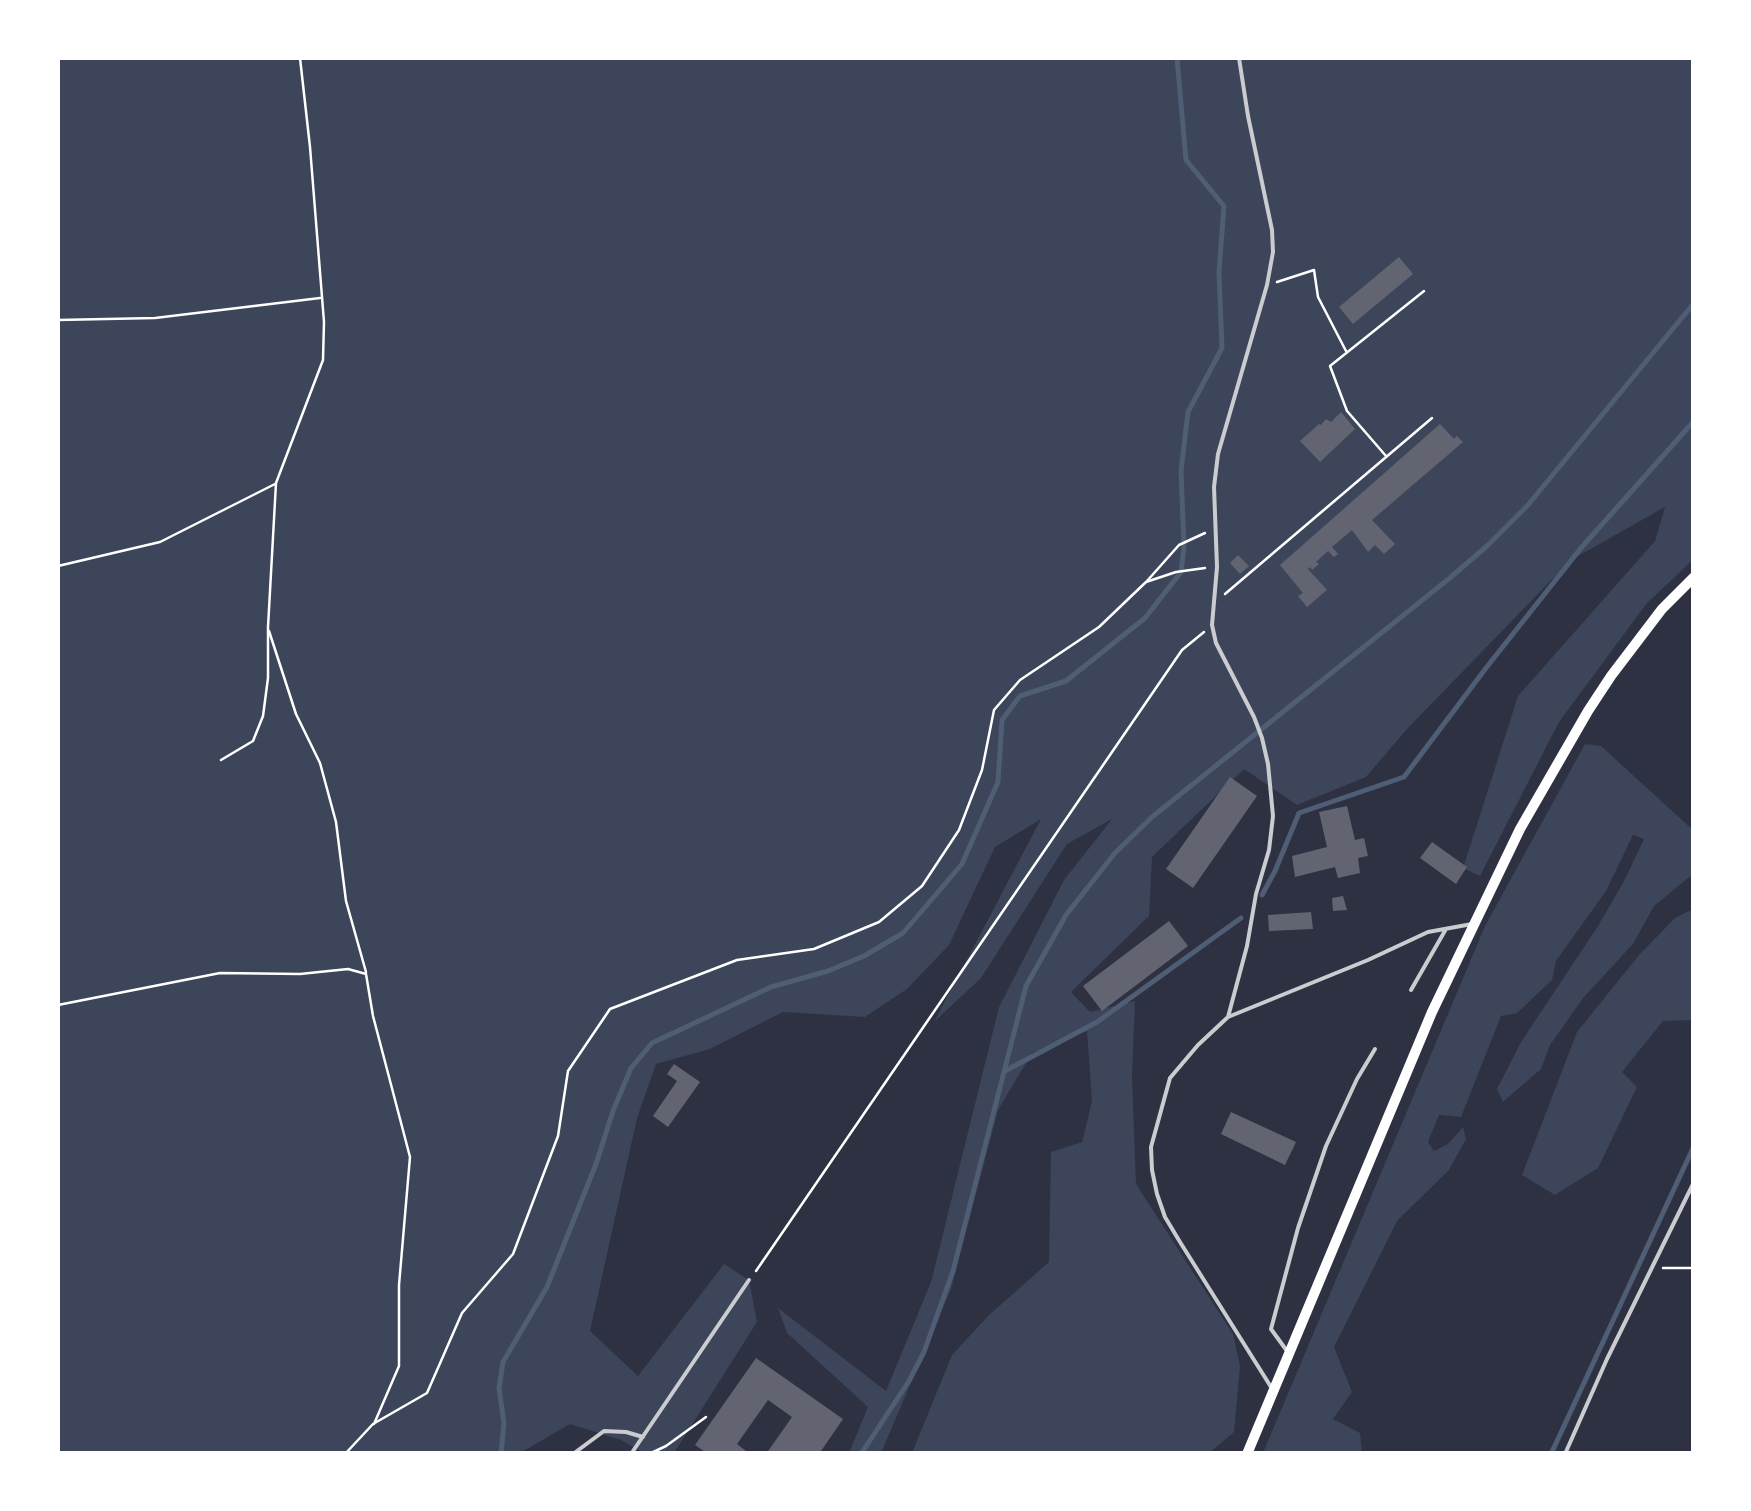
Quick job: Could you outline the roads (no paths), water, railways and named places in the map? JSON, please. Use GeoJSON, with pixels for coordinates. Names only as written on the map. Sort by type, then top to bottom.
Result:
{"type":"FeatureCollection","features":[{"type":"Feature","properties":{"kind":"main road"},"geometry":{"type":"LineString","coordinates":[[1247,1454],[1406,1071],[1520,829],[1588,711],[1634,643],[1694,577]]}},
{"type":"Feature","properties":{"kind":"lane"},"geometry":{"type":"LineString","coordinates":[[1228,1018],[1272,833],[1268,764],[1262,738],[1216,643],[1212,625],[1218,454],[1272,252],[1272,230],[1239,58]]}},
{"type":"Feature","properties":{"kind":"lane"},"geometry":{"type":"LineString","coordinates":[[1274,1391],[1165,1217],[1152,1170],[1151,1147],[1170,1078],[1228,1018],[1428,932],[1473,924]]}},
{"type":"Feature","properties":{"kind":"lane"},"geometry":{"type":"LineString","coordinates":[[1411,990],[1446,928]]}},
{"type":"Feature","properties":{"kind":"lane"},"geometry":{"type":"LineString","coordinates":[[1289,1354],[1272,1329],[1298,1228],[1326,1146],[1376,1048]]}},
{"type":"Feature","properties":{"kind":"lane"},"geometry":{"type":"LineString","coordinates":[[1566,1454],[1607,1358],[1694,1182]]}},
{"type":"Feature","properties":{"kind":"lane"},"geometry":{"type":"LineString","coordinates":[[631,1454],[749,1280]]}},
{"type":"Feature","properties":{"kind":"lane"},"geometry":{"type":"LineString","coordinates":[[573,1454],[604,1431],[643,1437]]}},
{"type":"Feature","properties":{"kind":"waterway"},"geometry":{"type":"LineString","coordinates":[[501,1454],[504,1423],[499,1388],[503,1362],[547,1287],[631,1068],[652,1043],[771,987],[864,956],[903,933],[962,864],[998,782],[1002,720],[1020,696],[1066,681],[1145,618],[1181,572],[1181,471],[1188,412],[1222,348],[1219,272],[1224,206],[1186,160],[1177,58]]}},
{"type":"Feature","properties":{"kind":"waterway"},"geometry":{"type":"LineString","coordinates":[[861,1454],[924,1352],[953,1271],[1026,986],[1066,915],[1115,853],[1152,817],[1487,546],[1528,505],[1694,303]]}},
{"type":"Feature","properties":{"kind":"waterway"},"geometry":{"type":"LineString","coordinates":[[1262,895],[1299,813],[1404,777],[1581,548],[1694,421]]}},
{"type":"Feature","properties":{"kind":"waterway"},"geometry":{"type":"LineString","coordinates":[[1005,1071],[1097,1022],[1241,918]]}},
{"type":"Feature","properties":{"kind":"waterway"},"geometry":{"type":"LineString","coordinates":[[1551,1454],[1694,1146]]}}]}
